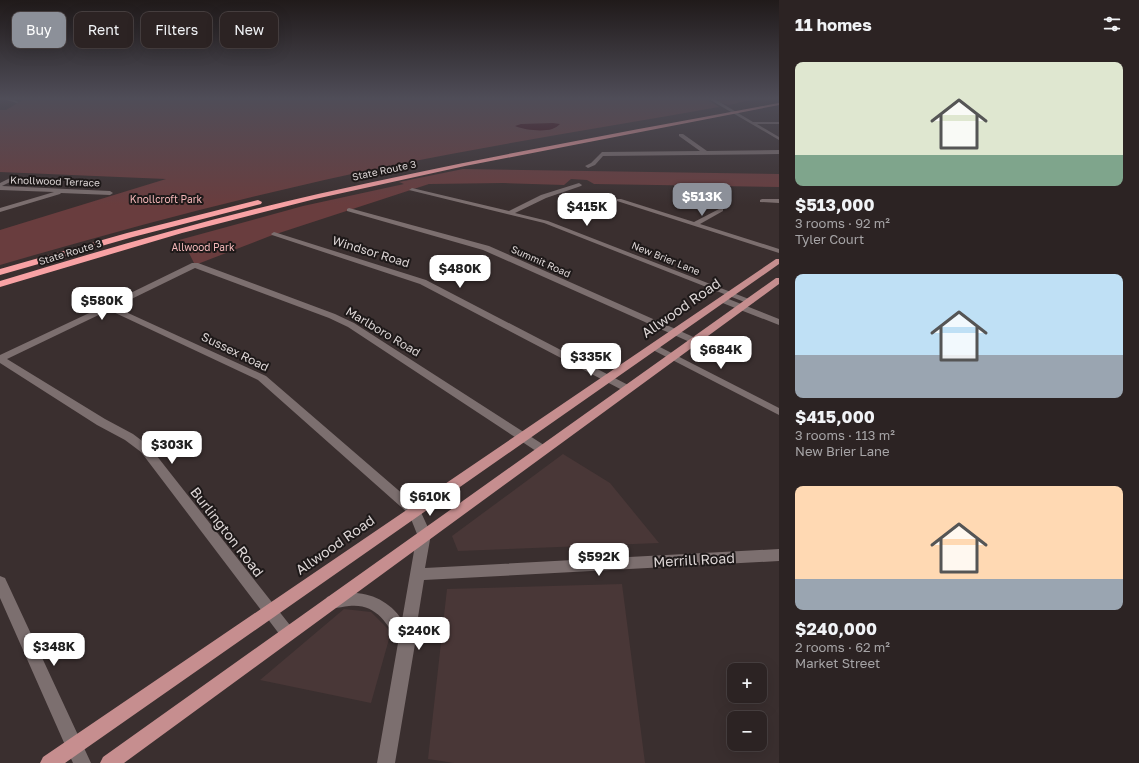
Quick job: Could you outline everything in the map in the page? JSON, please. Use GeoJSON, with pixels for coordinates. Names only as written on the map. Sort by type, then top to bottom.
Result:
{"type":"FeatureCollection","features":[{"type":"Feature","properties":{"kind":"highway"},"geometry":{"type":"LineString","coordinates":[[580,136],[591,134]]}},
{"type":"Feature","properties":{"kind":"highway","name":"State Route 3"},"geometry":{"type":"LineString","coordinates":[[385,173],[593,134]]}},
{"type":"Feature","properties":{"kind":"highway","name":"State Route 3"},"geometry":{"type":"LineString","coordinates":[[0,284],[182,230],[348,188],[623,134]]}},
{"type":"Feature","properties":{"kind":"highway","name":"State Route 3"},"geometry":{"type":"LineString","coordinates":[[0,272],[137,233],[266,200]]}},
{"type":"Feature","properties":{"kind":"main road","name":"Allwood Road"},"geometry":{"type":"LineString","coordinates":[[48,763],[779,261]]}},
{"type":"Feature","properties":{"kind":"main road"},"geometry":{"type":"LineString","coordinates":[[108,763],[424,534],[779,280]]}},
{"type":"Feature","properties":{"kind":"street"},"geometry":{"type":"LineString","coordinates":[[770,134],[779,139]]}},
{"type":"Feature","properties":{"kind":"street"},"geometry":{"type":"LineString","coordinates":[[681,135],[706,153]]}},
{"type":"Feature","properties":{"kind":"street"},"geometry":{"type":"LineString","coordinates":[[588,166],[593,164],[602,154],[779,152]]}},
{"type":"Feature","properties":{"kind":"street"},"geometry":{"type":"LineString","coordinates":[[0,186],[12,178]]}},
{"type":"Feature","properties":{"kind":"street","name":"Knollwood Terrace"},"geometry":{"type":"LineString","coordinates":[[0,186],[110,193]]}},
{"type":"Feature","properties":{"kind":"street"},"geometry":{"type":"LineString","coordinates":[[510,213],[539,199],[570,187],[579,186]]}},
{"type":"Feature","properties":{"kind":"street","name":"New Brier Lane"},"geometry":{"type":"LineString","coordinates":[[412,190],[546,222],[746,304],[779,322]]}},
{"type":"Feature","properties":{"kind":"street"},"geometry":{"type":"LineString","coordinates":[[0,210],[67,191]]}},
{"type":"Feature","properties":{"kind":"street"},"geometry":{"type":"LineString","coordinates":[[619,200],[779,251]]}},
{"type":"Feature","properties":{"kind":"street"},"geometry":{"type":"LineString","coordinates":[[762,201],[779,201]]}},
{"type":"Feature","properties":{"kind":"street","name":"Summit Road"},"geometry":{"type":"LineString","coordinates":[[349,210],[486,248],[695,341]]}},
{"type":"Feature","properties":{"kind":"street"},"geometry":{"type":"LineString","coordinates":[[694,224],[721,210]]}},
{"type":"Feature","properties":{"kind":"street","name":"Windsor Road"},"geometry":{"type":"LineString","coordinates":[[274,234],[419,280],[628,389]]}},
{"type":"Feature","properties":{"kind":"street","name":"Marlboro Road"},"geometry":{"type":"LineString","coordinates":[[108,307],[195,265],[332,316],[351,325],[524,436],[543,450]]}},
{"type":"Feature","properties":{"kind":"street","name":"Sussex Road"},"geometry":{"type":"LineString","coordinates":[[79,293],[262,378],[414,511]]}},
{"type":"Feature","properties":{"kind":"street"},"geometry":{"type":"LineString","coordinates":[[0,359],[108,307]]}},
{"type":"Feature","properties":{"kind":"street"},"geometry":{"type":"LineString","coordinates":[[654,347],[779,412]]}},
{"type":"Feature","properties":{"kind":"street","name":"Burlington Road"},"geometry":{"type":"LineString","coordinates":[[0,359],[103,423],[136,440],[145,449],[288,634]]}},
{"type":"Feature","properties":{"kind":"street"},"geometry":{"type":"LineString","coordinates":[[386,763],[424,534],[414,511]]}},
{"type":"Feature","properties":{"kind":"street","name":"Merrill Road"},"geometry":{"type":"LineString","coordinates":[[418,574],[779,555]]}},
{"type":"Feature","properties":{"kind":"street"},"geometry":{"type":"LineString","coordinates":[[0,582],[82,763]]}},
{"type":"Feature","properties":{"kind":"street"},"geometry":{"type":"LineString","coordinates":[[332,602],[362,600],[380,606],[393,618],[406,644]]}},
{"type":"Feature","properties":{"kind":"shaded area"},"geometry":{"type":"Polygon","coordinates":[[[563,454],[610,483],[659,543],[458,551],[452,536],[563,454]]]}},
{"type":"Feature","properties":{"kind":"shaded area"},"geometry":{"type":"Polygon","coordinates":[[[622,584],[645,763],[454,763],[428,759],[447,589],[622,584]]]}},
{"type":"Feature","properties":{"kind":"shaded area"},"geometry":{"type":"Polygon","coordinates":[[[344,609],[371,612],[391,632],[371,703],[260,680],[344,609]]]}},
{"type":"Feature","properties":{"kind":"green space","name":"Knollcroft Park"},"geometry":{"type":"Polygon","coordinates":[[[0,134],[565,134],[476,149],[345,175],[196,211],[0,265],[0,230],[166,179],[0,172],[0,134]]]}},
{"type":"Feature","properties":{"kind":"green space","name":"Allwood Park"},"geometry":{"type":"Polygon","coordinates":[[[463,169],[779,174],[779,187],[594,184],[587,180],[571,179],[564,185],[503,183],[429,184],[270,236],[195,265],[184,243],[179,240],[303,206],[404,184],[399,182],[463,169]]]}}]}
